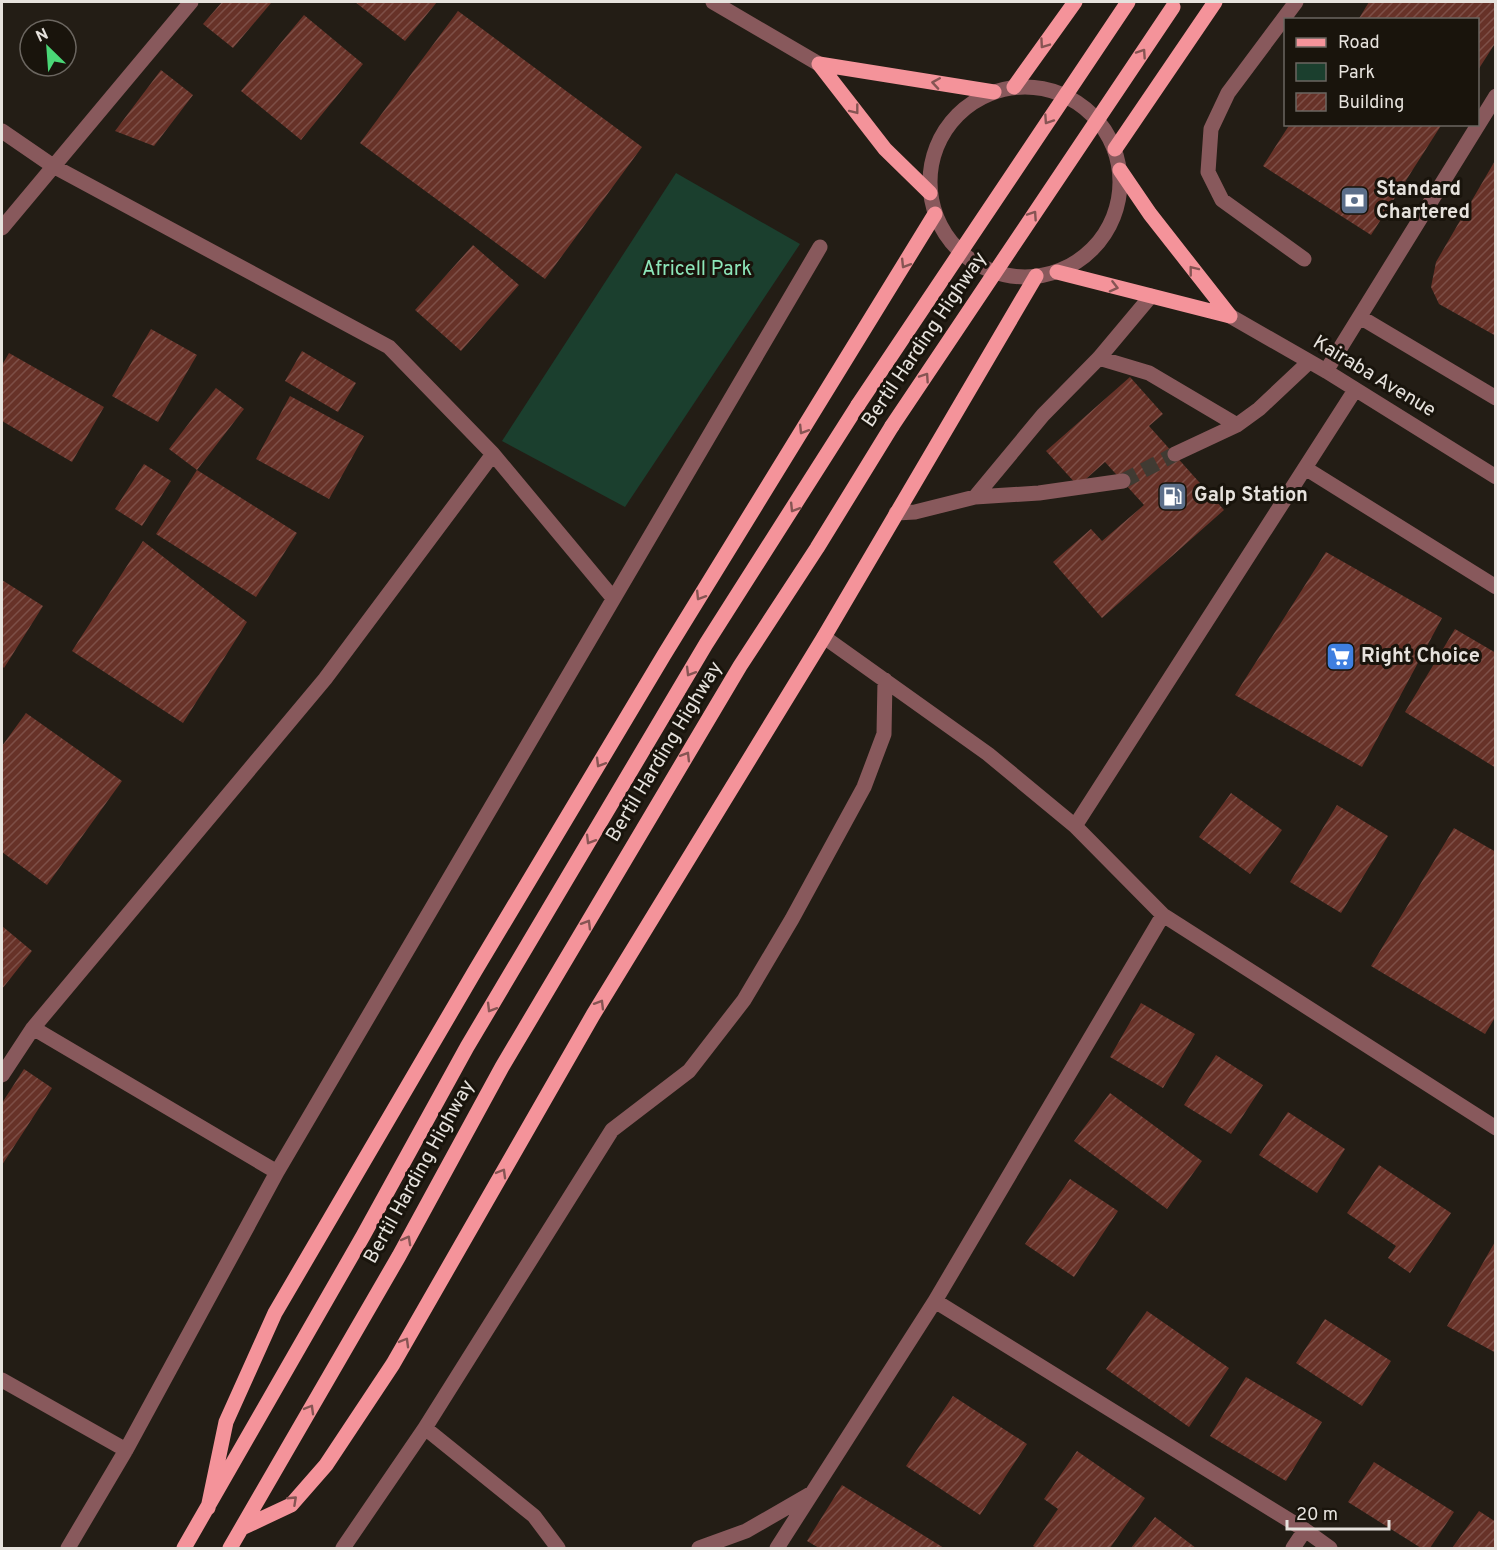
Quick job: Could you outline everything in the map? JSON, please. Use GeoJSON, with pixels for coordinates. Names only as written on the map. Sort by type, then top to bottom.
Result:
{"type":"FeatureCollection","features":[{"type":"Feature","properties":{"kind":"main road"},"geometry":{"type":"LineString","coordinates":[[1014,87],[1075,2]]}},
{"type":"Feature","properties":{"kind":"main road","name":"Bertil Harding Highway"},"geometry":{"type":"LineString","coordinates":[[184,1548],[358,1246],[467,1047],[706,644],[858,405],[1128,2]]}},
{"type":"Feature","properties":{"kind":"main road","name":"Bertil Harding Highway"},"geometry":{"type":"LineString","coordinates":[[230,1548],[399,1256],[502,1067],[740,666],[817,548],[892,426],[1176,2]]}},
{"type":"Feature","properties":{"kind":"main road"},"geometry":{"type":"LineString","coordinates":[[1115,149],[1215,2]]}},
{"type":"Feature","properties":{"kind":"main road"},"geometry":{"type":"LineString","coordinates":[[819,64],[993,92]]}},
{"type":"Feature","properties":{"kind":"main road"},"geometry":{"type":"LineString","coordinates":[[819,64],[885,149],[930,193]]}},
{"type":"Feature","properties":{"kind":"main road"},"geometry":{"type":"LineString","coordinates":[[1120,170],[1149,214],[1230,315]]}},
{"type":"Feature","properties":{"kind":"main road"},"geometry":{"type":"LineString","coordinates":[[208,1508],[226,1422],[275,1313],[639,696],[935,214]]}},
{"type":"Feature","properties":{"kind":"main road"},"geometry":{"type":"LineString","coordinates":[[1057,272],[1230,315]]}},
{"type":"Feature","properties":{"kind":"main road"},"geometry":{"type":"LineString","coordinates":[[242,1528],[291,1505],[326,1465],[393,1364],[593,1015],[824,637],[1036,276]]}},
{"type":"Feature","properties":{"kind":"street"},"geometry":{"type":"LineString","coordinates":[[2,228],[191,2]]}},
{"type":"Feature","properties":{"kind":"street"},"geometry":{"type":"LineString","coordinates":[[713,2],[819,64]]}},
{"type":"Feature","properties":{"kind":"street"},"geometry":{"type":"LineString","coordinates":[[1284,18],[1296,2]]}},
{"type":"Feature","properties":{"kind":"street"},"geometry":{"type":"LineString","coordinates":[[1284,18],[1228,93],[1210,129],[1208,172],[1222,200],[1304,259]]}},
{"type":"Feature","properties":{"kind":"street"},"geometry":{"type":"LineString","coordinates":[[1014,87],[1035,87],[1056,91],[1076,101],[1093,114],[1106,130],[1115,149],[1120,170],[1120,191],[1116,212],[1093,249],[1076,262],[1057,272],[1036,276],[1015,276],[994,272],[975,263],[958,250],[945,233],[935,214],[930,193],[930,172],[935,151],[944,132],[958,115],[974,102],[993,92],[1014,87]]}},
{"type":"Feature","properties":{"kind":"street"},"geometry":{"type":"LineString","coordinates":[[1479,124],[1496,96]]}},
{"type":"Feature","properties":{"kind":"street"},"geometry":{"type":"LineString","coordinates":[[1326,371],[1478,126]]}},
{"type":"Feature","properties":{"kind":"street"},"geometry":{"type":"LineString","coordinates":[[2,131],[53,166],[389,347],[493,454],[613,598]]}},
{"type":"Feature","properties":{"kind":"street"},"geometry":{"type":"LineString","coordinates":[[68,1548],[126,1450],[277,1172],[820,247]]}},
{"type":"Feature","properties":{"kind":"street"},"geometry":{"type":"LineString","coordinates":[[975,497],[1043,415],[1099,358],[1151,296]]}},
{"type":"Feature","properties":{"kind":"street","name":"Kairaba Avenue"},"geometry":{"type":"LineString","coordinates":[[1230,315],[1326,371],[1496,477]]}},
{"type":"Feature","properties":{"kind":"street"},"geometry":{"type":"LineString","coordinates":[[1360,317],[1496,398]]}},
{"type":"Feature","properties":{"kind":"street"},"geometry":{"type":"LineString","coordinates":[[1099,358],[1149,373],[1237,425]]}},
{"type":"Feature","properties":{"kind":"street"},"geometry":{"type":"LineString","coordinates":[[1175,454],[1237,425],[1259,409],[1309,362]]}},
{"type":"Feature","properties":{"kind":"street"},"geometry":{"type":"LineString","coordinates":[[1075,826],[1355,390]]}},
{"type":"Feature","properties":{"kind":"street"},"geometry":{"type":"LineString","coordinates":[[2,1075],[33,1028],[325,679],[493,454]]}},
{"type":"Feature","properties":{"kind":"street"},"geometry":{"type":"LineString","coordinates":[[1305,468],[1496,587]]}},
{"type":"Feature","properties":{"kind":"street"},"geometry":{"type":"LineString","coordinates":[[896,513],[915,512],[975,497],[1040,493],[1123,481]]}},
{"type":"Feature","properties":{"kind":"street"},"geometry":{"type":"LineString","coordinates":[[824,637],[988,754],[1075,826],[1163,915],[1495,1128]]}},
{"type":"Feature","properties":{"kind":"street"},"geometry":{"type":"LineString","coordinates":[[343,1548],[425,1428],[612,1130],[689,1071],[744,1000],[792,919],[864,787],[884,734],[885,680]]}},
{"type":"Feature","properties":{"kind":"street"},"geometry":{"type":"LineString","coordinates":[[777,1548],[935,1301],[1163,915]]}},
{"type":"Feature","properties":{"kind":"street"},"geometry":{"type":"LineString","coordinates":[[33,1028],[277,1172]]}},
{"type":"Feature","properties":{"kind":"street"},"geometry":{"type":"LineString","coordinates":[[935,1301],[1305,1530],[1330,1548]]}},
{"type":"Feature","properties":{"kind":"street"},"geometry":{"type":"LineString","coordinates":[[2,1380],[126,1450]]}},
{"type":"Feature","properties":{"kind":"street"},"geometry":{"type":"LineString","coordinates":[[425,1428],[534,1516],[558,1548]]}},
{"type":"Feature","properties":{"kind":"street"},"geometry":{"type":"LineString","coordinates":[[699,1548],[746,1531],[813,1492]]}},
{"type":"Feature","properties":{"kind":"street"},"geometry":{"type":"LineString","coordinates":[[1293,1548],[1305,1530]]}},
{"type":"Feature","properties":{"kind":"green space","name":"Africell Park"},"geometry":{"type":"Polygon","coordinates":[[[676,173],[800,244],[625,507],[502,441],[676,173]]]}},
{"type":"Feature","properties":{"kind":"building"},"geometry":{"type":"Polygon","coordinates":[[[222,2],[271,3],[233,48],[203,24],[222,2]]]}},
{"type":"Feature","properties":{"kind":"building"},"geometry":{"type":"Polygon","coordinates":[[[355,2],[437,2],[405,41],[355,2]]]}},
{"type":"Feature","properties":{"kind":"building"},"geometry":{"type":"Polygon","coordinates":[[[1369,2],[1496,2],[1496,42],[1479,68],[1479,18],[1359,18],[1369,2]]]}},
{"type":"Feature","properties":{"kind":"building"},"geometry":{"type":"Polygon","coordinates":[[[458,11],[642,147],[545,279],[360,143],[458,11]]]}},
{"type":"Feature","properties":{"kind":"building"},"geometry":{"type":"Polygon","coordinates":[[[304,15],[363,64],[301,140],[241,91],[304,15]]]}},
{"type":"Feature","properties":{"kind":"building"},"geometry":{"type":"Polygon","coordinates":[[[161,70],[193,95],[154,146],[115,131],[161,70]]]}},
{"type":"Feature","properties":{"kind":"building","name":"Standard Chartered"},"geometry":{"type":"Polygon","coordinates":[[[1289,126],[1441,126],[1371,235],[1263,166],[1289,126]]]}},
{"type":"Feature","properties":{"kind":"building"},"geometry":{"type":"Polygon","coordinates":[[[1496,159],[1496,336],[1439,304],[1431,287],[1436,262],[1496,159]]]}},
{"type":"Feature","properties":{"kind":"building"},"geometry":{"type":"Polygon","coordinates":[[[473,245],[519,285],[461,351],[415,310],[473,245]]]}},
{"type":"Feature","properties":{"kind":"building"},"geometry":{"type":"Polygon","coordinates":[[[151,329],[197,355],[158,422],[112,396],[151,329]]]}},
{"type":"Feature","properties":{"kind":"building"},"geometry":{"type":"Polygon","coordinates":[[[302,351],[356,383],[338,412],[285,381],[302,351]]]}},
{"type":"Feature","properties":{"kind":"building"},"geometry":{"type":"Polygon","coordinates":[[[9,353],[104,407],[72,462],[2,421],[2,365],[9,353]]]}},
{"type":"Feature","properties":{"kind":"building","name":"Galp Station"},"geometry":{"type":"Polygon","coordinates":[[[1130,377],[1163,414],[1149,426],[1224,510],[1102,618],[1053,562],[1091,529],[1102,541],[1144,505],[1105,462],[1078,486],[1046,451],[1130,377]]]}},
{"type":"Feature","properties":{"kind":"building"},"geometry":{"type":"Polygon","coordinates":[[[216,388],[244,409],[197,470],[169,449],[216,388]]]}},
{"type":"Feature","properties":{"kind":"building"},"geometry":{"type":"Polygon","coordinates":[[[290,396],[364,436],[329,499],[256,459],[290,396]]]}},
{"type":"Feature","properties":{"kind":"building"},"geometry":{"type":"Polygon","coordinates":[[[144,464],[171,481],[142,526],[115,509],[144,464]]]}},
{"type":"Feature","properties":{"kind":"building"},"geometry":{"type":"Polygon","coordinates":[[[197,470],[297,533],[256,597],[156,534],[197,470]]]}},
{"type":"Feature","properties":{"kind":"building"},"geometry":{"type":"Polygon","coordinates":[[[143,541],[247,622],[183,723],[72,651],[143,541]]]}},
{"type":"Feature","properties":{"kind":"building","name":"Right Choice"},"geometry":{"type":"Polygon","coordinates":[[[1326,552],[1442,618],[1362,767],[1235,695],[1326,552]]]}},
{"type":"Feature","properties":{"kind":"building"},"geometry":{"type":"Polygon","coordinates":[[[2,580],[43,606],[4,668],[2,666],[2,580]]]}},
{"type":"Feature","properties":{"kind":"building"},"geometry":{"type":"Polygon","coordinates":[[[1455,629],[1496,653],[1496,768],[1405,712],[1455,629]]]}},
{"type":"Feature","properties":{"kind":"building"},"geometry":{"type":"Polygon","coordinates":[[[26,713],[122,781],[47,885],[2,852],[2,746],[26,713]]]}},
{"type":"Feature","properties":{"kind":"building"},"geometry":{"type":"Polygon","coordinates":[[[1231,793],[1282,830],[1250,874],[1199,837],[1231,793]]]}},
{"type":"Feature","properties":{"kind":"building"},"geometry":{"type":"Polygon","coordinates":[[[1337,805],[1388,836],[1341,913],[1290,882],[1337,805]]]}},
{"type":"Feature","properties":{"kind":"building"},"geometry":{"type":"Polygon","coordinates":[[[1454,828],[1496,852],[1496,1016],[1485,1034],[1371,966],[1454,828]]]}},
{"type":"Feature","properties":{"kind":"building"},"geometry":{"type":"Polygon","coordinates":[[[2,926],[32,951],[2,989],[2,926]]]}},
{"type":"Feature","properties":{"kind":"building"},"geometry":{"type":"Polygon","coordinates":[[[1141,1003],[1195,1034],[1163,1088],[1110,1057],[1141,1003]]]}},
{"type":"Feature","properties":{"kind":"building"},"geometry":{"type":"Polygon","coordinates":[[[1216,1055],[1263,1085],[1231,1134],[1184,1105],[1216,1055]]]}},
{"type":"Feature","properties":{"kind":"building"},"geometry":{"type":"Polygon","coordinates":[[[24,1069],[52,1088],[2,1165],[2,1103],[24,1069]]]}},
{"type":"Feature","properties":{"kind":"building"},"geometry":{"type":"Polygon","coordinates":[[[1110,1093],[1202,1161],[1167,1209],[1074,1141],[1110,1093]]]}},
{"type":"Feature","properties":{"kind":"building"},"geometry":{"type":"Polygon","coordinates":[[[1288,1112],[1345,1149],[1317,1193],[1259,1155],[1288,1112]]]}},
{"type":"Feature","properties":{"kind":"building"},"geometry":{"type":"Polygon","coordinates":[[[1379,1165],[1451,1213],[1410,1273],[1388,1258],[1396,1246],[1347,1213],[1379,1165]]]}},
{"type":"Feature","properties":{"kind":"building"},"geometry":{"type":"Polygon","coordinates":[[[1070,1179],[1118,1211],[1074,1277],[1025,1244],[1070,1179]]]}},
{"type":"Feature","properties":{"kind":"building"},"geometry":{"type":"Polygon","coordinates":[[[1496,1240],[1496,1353],[1447,1326],[1496,1240]]]}},
{"type":"Feature","properties":{"kind":"building"},"geometry":{"type":"Polygon","coordinates":[[[1147,1311],[1229,1368],[1189,1427],[1106,1369],[1147,1311]]]}},
{"type":"Feature","properties":{"kind":"building"},"geometry":{"type":"Polygon","coordinates":[[[1325,1319],[1391,1361],[1362,1406],[1296,1363],[1325,1319]]]}},
{"type":"Feature","properties":{"kind":"building"},"geometry":{"type":"Polygon","coordinates":[[[1246,1377],[1322,1422],[1286,1481],[1210,1436],[1246,1377]]]}},
{"type":"Feature","properties":{"kind":"building"},"geometry":{"type":"Polygon","coordinates":[[[953,1396],[1027,1444],[980,1515],[906,1466],[953,1396]]]}},
{"type":"Feature","properties":{"kind":"building"},"geometry":{"type":"Polygon","coordinates":[[[1077,1451],[1145,1498],[1110,1548],[1036,1548],[1033,1546],[1058,1509],[1044,1499],[1077,1451]]]}},
{"type":"Feature","properties":{"kind":"building"},"geometry":{"type":"Polygon","coordinates":[[[1374,1462],[1454,1512],[1430,1548],[1421,1548],[1348,1502],[1374,1462]]]}},
{"type":"Feature","properties":{"kind":"building"},"geometry":{"type":"Polygon","coordinates":[[[842,1485],[944,1548],[819,1548],[807,1541],[842,1485]]]}},
{"type":"Feature","properties":{"kind":"building"},"geometry":{"type":"Polygon","coordinates":[[[1479,1511],[1496,1522],[1496,1548],[1452,1548],[1479,1511]]]}},
{"type":"Feature","properties":{"kind":"building"},"geometry":{"type":"Polygon","coordinates":[[[1155,1517],[1196,1548],[1131,1548],[1155,1517]]]}},
{"type":"Feature","properties":{"kind":"tunnel"},"geometry":{"type":"LineString","coordinates":[[1123,481],[1175,454]]}},
{"type":"Feature","properties":{"kind":"place","name":"Standard Chartered"},"geometry":{"type":"Point","coordinates":[1355,201]}},
{"type":"Feature","properties":{"kind":"place","name":"Galp Station"},"geometry":{"type":"Point","coordinates":[1173,496]}},
{"type":"Feature","properties":{"kind":"place","name":"Right Choice"},"geometry":{"type":"Point","coordinates":[1340,657]}}]}
